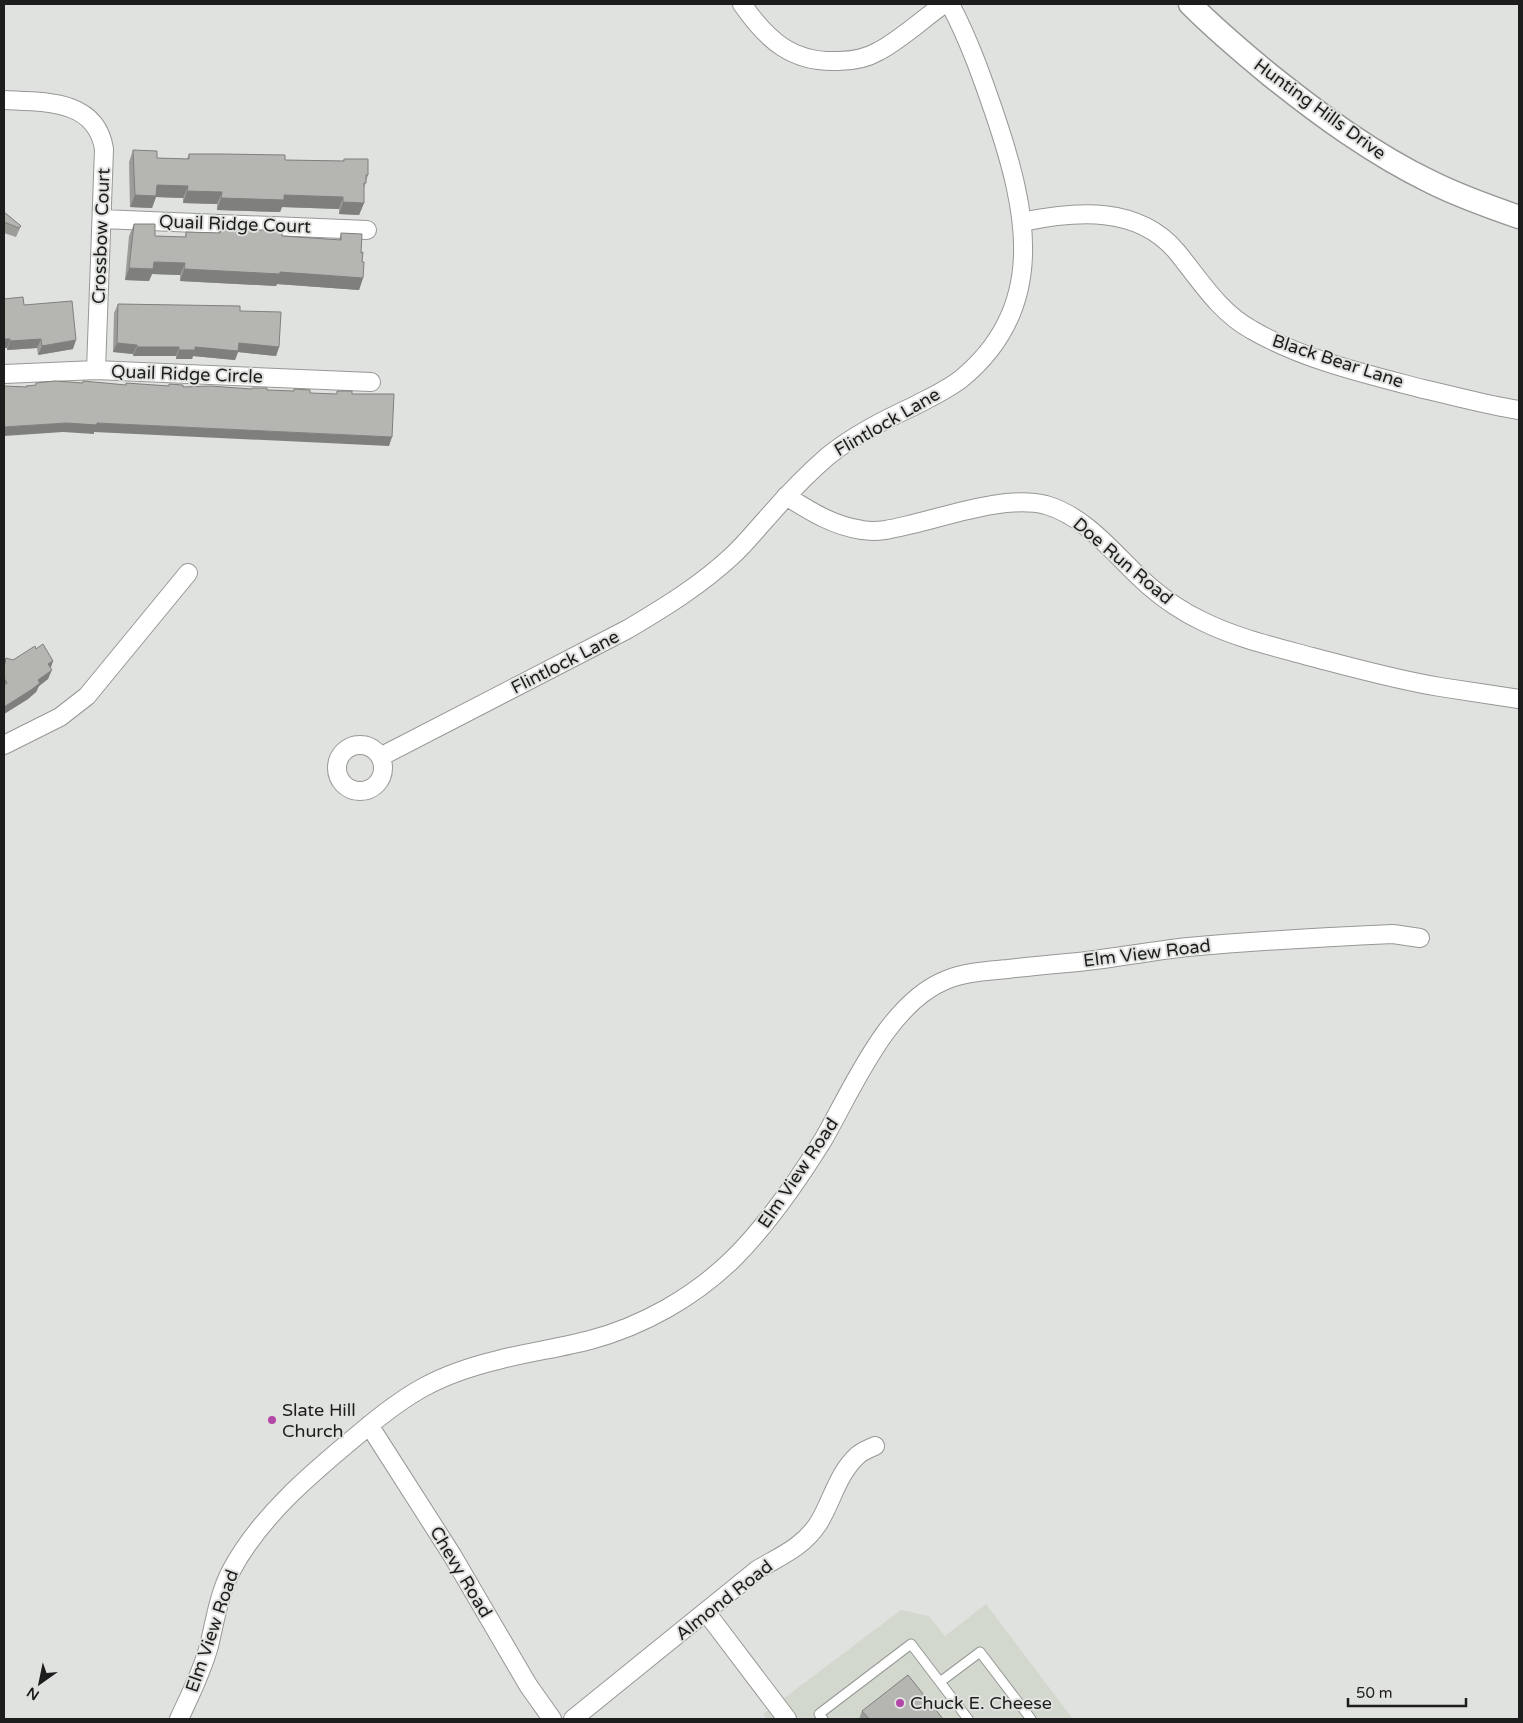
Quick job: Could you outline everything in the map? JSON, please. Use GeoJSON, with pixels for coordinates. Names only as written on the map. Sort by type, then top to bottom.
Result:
{"type":"FeatureCollection","features":[{"type":"Feature","properties":{"kind":"street"},"geometry":{"type":"LineString","coordinates":[[742,4],[766,34],[779,46],[808,59],[826,62],[860,59],[880,50],[944,4]]}},
{"type":"Feature","properties":{"kind":"street","name":"Flintlock Lane"},"geometry":{"type":"LineString","coordinates":[[380,756],[628,629],[667,606],[705,580],[735,554],[786,496],[830,455],[859,435],[960,380],[993,346],[1014,310],[1020,289],[1024,262],[1022,222],[1015,184],[1001,132],[981,74],[963,29],[950,4]]}},
{"type":"Feature","properties":{"kind":"street","name":"Hunting Hills Drive"},"geometry":{"type":"LineString","coordinates":[[1190,4],[1240,51],[1294,95],[1340,128],[1380,154],[1431,182],[1519,218]]}},
{"type":"Feature","properties":{"kind":"street","name":"Crossbow Court"},"geometry":{"type":"LineString","coordinates":[[4,100],[65,106],[79,111],[90,118],[102,136],[104,149],[96,370]]}},
{"type":"Feature","properties":{"kind":"street","name":"Black Bear Lane"},"geometry":{"type":"LineString","coordinates":[[1022,222],[1076,213],[1094,213],[1128,219],[1162,237],[1175,250],[1208,294],[1229,315],[1250,330],[1320,359],[1373,376],[1519,410]]}},
{"type":"Feature","properties":{"kind":"street","name":"Quail Ridge Court"},"geometry":{"type":"LineString","coordinates":[[102,219],[367,230]]}},
{"type":"Feature","properties":{"kind":"street","name":"Quail Ridge Circle"},"geometry":{"type":"LineString","coordinates":[[4,374],[96,370],[371,382]]}},
{"type":"Feature","properties":{"kind":"street","name":"Doe Run Road"},"geometry":{"type":"LineString","coordinates":[[786,496],[826,520],[844,527],[864,531],[888,530],[1000,503],[1026,502],[1046,505],[1080,522],[1150,587],[1202,621],[1277,648],[1370,672],[1439,687],[1519,699]]}},
{"type":"Feature","properties":{"kind":"street"},"geometry":{"type":"LineString","coordinates":[[4,745],[60,718],[82,702],[188,574]]}},
{"type":"Feature","properties":{"kind":"street","name":"Elm View Road"},"geometry":{"type":"LineString","coordinates":[[179,1719],[208,1650],[223,1590],[230,1573],[244,1549],[271,1516],[301,1485],[370,1425],[402,1400],[427,1385],[494,1361],[586,1342],[610,1335],[680,1301],[708,1281],[757,1234],[783,1201],[821,1142],[873,1051],[892,1024],[914,999],[926,990],[946,980],[974,972],[1085,961],[1187,947],[1355,935],[1393,934],[1420,938]]}},
{"type":"Feature","properties":{"kind":"street","name":"Chevy Road"},"geometry":{"type":"LineString","coordinates":[[370,1425],[452,1555],[528,1685],[552,1719]]}},
{"type":"Feature","properties":{"kind":"street","name":"Almond Road"},"geometry":{"type":"LineString","coordinates":[[573,1719],[757,1570],[789,1553],[801,1543],[817,1525],[844,1473],[859,1454],[875,1446]]}},
{"type":"Feature","properties":{"kind":"street"},"geometry":{"type":"LineString","coordinates":[[706,1612],[787,1719]]}},
{"type":"Feature","properties":{"kind":"lane"},"geometry":{"type":"LineString","coordinates":[[823,1719],[819,1714],[911,1644],[968,1719]]}},
{"type":"Feature","properties":{"kind":"lane"},"geometry":{"type":"LineString","coordinates":[[940,1682],[980,1652],[1031,1719]]}},
{"type":"Feature","properties":{"kind":"shaded area"},"geometry":{"type":"Polygon","coordinates":[[[986,1604],[1073,1719],[767,1719],[763,1714],[901,1610],[929,1616],[945,1636],[986,1604]]]}},
{"type":"Feature","properties":{"kind":"building"},"geometry":{"type":"Polygon","coordinates":[[[133,150],[157,151],[157,158],[189,159],[189,154],[223,154],[285,155],[285,160],[344,161],[344,159],[368,159],[368,175],[366,175],[366,183],[364,183],[364,203],[343,202],[343,197],[284,195],[284,200],[221,198],[222,192],[187,191],[188,186],[157,185],[156,196],[135,195],[133,150]]]}},
{"type":"Feature","properties":{"kind":"building"},"geometry":{"type":"Polygon","coordinates":[[[4,212],[21,226],[19,228],[4,222],[4,212]]]}},
{"type":"Feature","properties":{"kind":"building"},"geometry":{"type":"Polygon","coordinates":[[[134,224],[155,224],[155,236],[186,237],[186,232],[220,233],[220,228],[282,231],[282,236],[341,240],[341,233],[362,234],[363,278],[280,272],[280,274],[184,269],[185,263],[154,262],[153,269],[129,268],[134,224]]]}},
{"type":"Feature","properties":{"kind":"building"},"geometry":{"type":"Polygon","coordinates":[[[23,297],[24,305],[72,301],[76,340],[42,346],[41,339],[10,341],[10,339],[4,339],[4,299],[23,297]]]}},
{"type":"Feature","properties":{"kind":"building"},"geometry":{"type":"Polygon","coordinates":[[[118,304],[240,306],[240,311],[281,312],[279,347],[239,343],[238,351],[195,347],[195,350],[179,350],[179,347],[137,347],[137,345],[117,343],[118,304]]]}},
{"type":"Feature","properties":{"kind":"building"},"geometry":{"type":"Polygon","coordinates":[[[55,381],[83,383],[83,381],[126,385],[126,383],[169,386],[169,384],[183,385],[183,387],[267,388],[267,390],[294,391],[294,389],[310,390],[310,393],[337,394],[337,391],[352,391],[352,394],[394,394],[392,437],[97,423],[97,425],[66,423],[4,427],[4,386],[27,387],[36,385],[36,383],[55,381]]]}},
{"type":"Feature","properties":{"kind":"building"},"geometry":{"type":"Polygon","coordinates":[[[43,644],[53,661],[48,664],[52,670],[38,680],[40,683],[31,690],[4,707],[4,685],[7,683],[4,678],[6,658],[13,660],[35,646],[36,649],[43,644]]]}},
{"type":"Feature","properties":{"kind":"building"},"geometry":{"type":"Polygon","coordinates":[[[908,1675],[943,1719],[869,1719],[862,1711],[908,1675]]]}},
{"type":"Feature","properties":{"kind":"place","name":"Slate Hill Church"},"geometry":{"type":"Point","coordinates":[272,1420]}},
{"type":"Feature","properties":{"kind":"place","name":"Chuck E. Cheese"},"geometry":{"type":"Point","coordinates":[900,1703]}}]}
